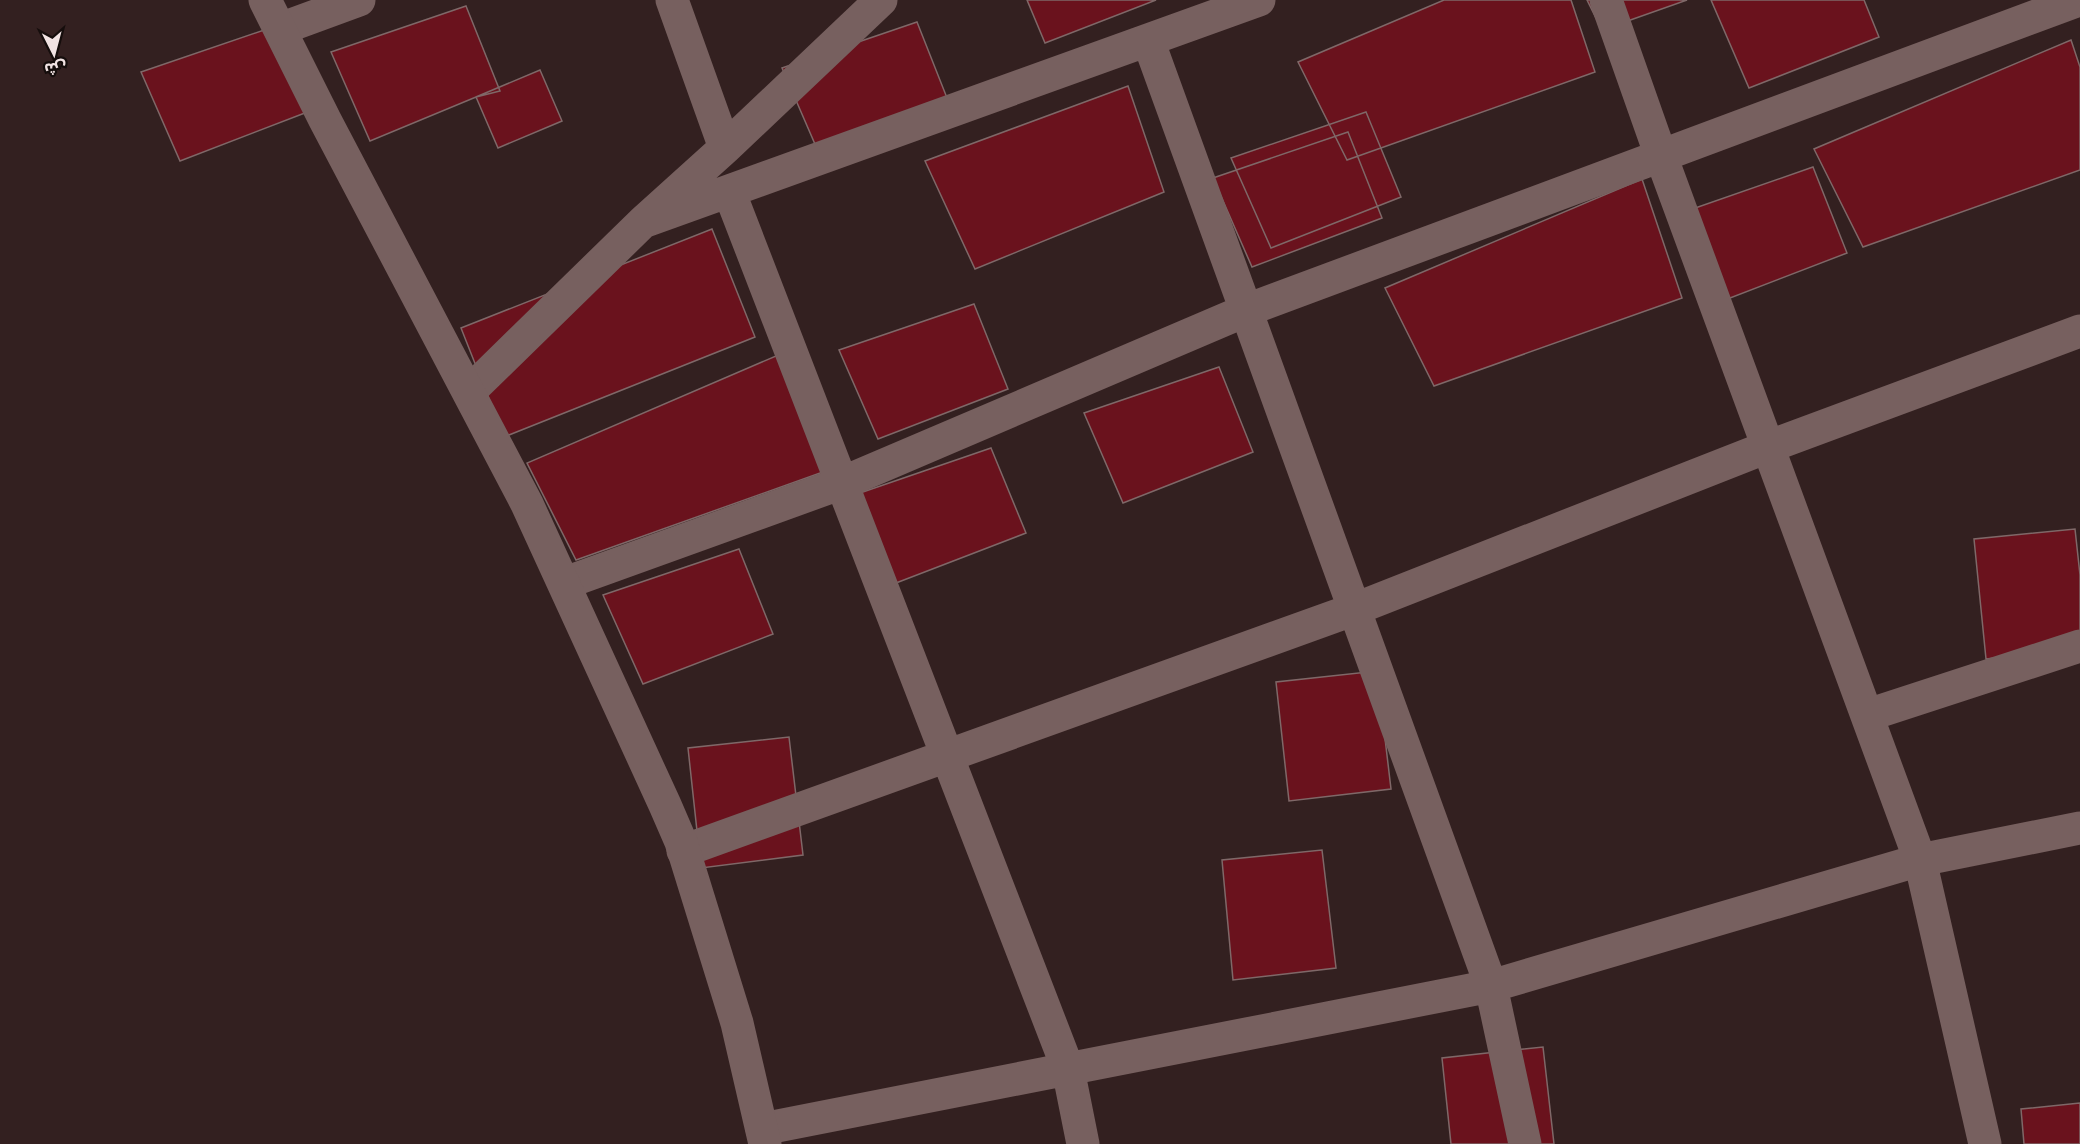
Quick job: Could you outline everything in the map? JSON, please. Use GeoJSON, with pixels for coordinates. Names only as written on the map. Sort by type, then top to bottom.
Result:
{"type":"FeatureCollection","features":[{"type":"Feature","properties":{"kind":"street"},"geometry":{"type":"LineString","coordinates":[[265,0],[330,130],[527,504],[665,805],[683,851],[737,1023],[764,1137],[1068,1069],[1491,986],[1920,860],[2080,828]]}},
{"type":"Feature","properties":{"kind":"street"},"geometry":{"type":"LineString","coordinates":[[280,29],[359,0]]}},
{"type":"Feature","properties":{"kind":"street"},"geometry":{"type":"LineString","coordinates":[[672,0],[725,148]]}},
{"type":"Feature","properties":{"kind":"street"},"geometry":{"type":"LineString","coordinates":[[469,392],[643,222],[725,148],[880,0]]}},
{"type":"Feature","properties":{"kind":"street"},"geometry":{"type":"LineString","coordinates":[[643,222],[1259,0]]}},
{"type":"Feature","properties":{"kind":"street"},"geometry":{"type":"LineString","coordinates":[[1606,0],[1661,156],[1770,446],[1920,860],[1984,1144]]}},
{"type":"Feature","properties":{"kind":"street"},"geometry":{"type":"LineString","coordinates":[[564,583],[842,483],[1247,310],[2079,0]]}},
{"type":"Feature","properties":{"kind":"street"},"geometry":{"type":"LineString","coordinates":[[1149,40],[1491,986],[1524,1144]]}},
{"type":"Feature","properties":{"kind":"street"},"geometry":{"type":"LineString","coordinates":[[729,191],[1068,1069],[1083,1144]]}},
{"type":"Feature","properties":{"kind":"street"},"geometry":{"type":"LineString","coordinates":[[683,851],[1355,609],[1770,446],[2080,331]]}},
{"type":"Feature","properties":{"kind":"street"},"geometry":{"type":"LineString","coordinates":[[1868,715],[2080,646]]}},
{"type":"Feature","properties":{"kind":"building"},"geometry":{"type":"Polygon","coordinates":[[[1027,0],[1156,0],[1045,43],[1027,0]]]}},
{"type":"Feature","properties":{"kind":"building"},"geometry":{"type":"Polygon","coordinates":[[[1444,0],[1571,0],[1595,72],[1347,160],[1298,62],[1444,0]]]}},
{"type":"Feature","properties":{"kind":"building"},"geometry":{"type":"Polygon","coordinates":[[[1587,0],[1687,0],[1602,30],[1587,0]]]}},
{"type":"Feature","properties":{"kind":"building"},"geometry":{"type":"Polygon","coordinates":[[[1711,0],[1864,0],[1879,37],[1749,88],[1711,0]]]}},
{"type":"Feature","properties":{"kind":"building"},"geometry":{"type":"Polygon","coordinates":[[[466,6],[500,91],[476,97],[370,141],[331,52],[466,6]]]}},
{"type":"Feature","properties":{"kind":"building"},"geometry":{"type":"Polygon","coordinates":[[[917,22],[951,108],[821,158],[782,68],[917,22]]]}},
{"type":"Feature","properties":{"kind":"building"},"geometry":{"type":"Polygon","coordinates":[[[276,26],[310,111],[180,161],[141,72],[276,26]]]}},
{"type":"Feature","properties":{"kind":"building"},"geometry":{"type":"Polygon","coordinates":[[[2071,40],[2080,67],[2080,170],[1863,247],[1814,149],[2071,40]]]}},
{"type":"Feature","properties":{"kind":"building"},"geometry":{"type":"Polygon","coordinates":[[[540,70],[562,121],[498,148],[476,97],[540,70]]]}},
{"type":"Feature","properties":{"kind":"building"},"geometry":{"type":"Polygon","coordinates":[[[1128,86],[1164,192],[975,269],[925,161],[1128,86]]]}},
{"type":"Feature","properties":{"kind":"building"},"geometry":{"type":"Polygon","coordinates":[[[1366,112],[1401,197],[1271,248],[1231,158],[1366,112]]]}},
{"type":"Feature","properties":{"kind":"building"},"geometry":{"type":"Polygon","coordinates":[[[1348,132],[1382,218],[1252,267],[1213,178],[1348,132]]]}},
{"type":"Feature","properties":{"kind":"building"},"geometry":{"type":"Polygon","coordinates":[[[1813,167],[1847,253],[1717,303],[1678,214],[1813,167]]]}},
{"type":"Feature","properties":{"kind":"building"},"geometry":{"type":"Polygon","coordinates":[[[1642,179],[1682,298],[1434,386],[1385,288],[1642,179]]]}},
{"type":"Feature","properties":{"kind":"building"},"geometry":{"type":"Polygon","coordinates":[[[712,229],[755,337],[504,437],[461,328],[712,229]]]}},
{"type":"Feature","properties":{"kind":"building"},"geometry":{"type":"Polygon","coordinates":[[[974,304],[1008,389],[878,439],[839,350],[974,304]]]}},
{"type":"Feature","properties":{"kind":"building"},"geometry":{"type":"Polygon","coordinates":[[[783,353],[823,472],[576,560],[527,463],[783,353]]]}},
{"type":"Feature","properties":{"kind":"building"},"geometry":{"type":"Polygon","coordinates":[[[1219,367],[1253,452],[1123,503],[1084,413],[1219,367]]]}},
{"type":"Feature","properties":{"kind":"building"},"geometry":{"type":"Polygon","coordinates":[[[991,448],[1026,533],[896,583],[857,494],[991,448]]]}},
{"type":"Feature","properties":{"kind":"building"},"geometry":{"type":"Polygon","coordinates":[[[2075,529],[2080,575],[2080,648],[1986,659],[1974,539],[2075,529]]]}},
{"type":"Feature","properties":{"kind":"building"},"geometry":{"type":"Polygon","coordinates":[[[739,549],[773,634],[643,684],[603,595],[739,549]]]}},
{"type":"Feature","properties":{"kind":"building"},"geometry":{"type":"Polygon","coordinates":[[[1377,671],[1391,789],[1289,801],[1276,682],[1377,671]]]}},
{"type":"Feature","properties":{"kind":"building"},"geometry":{"type":"Polygon","coordinates":[[[789,737],[803,855],[701,868],[688,748],[789,737]]]}},
{"type":"Feature","properties":{"kind":"building"},"geometry":{"type":"Polygon","coordinates":[[[1322,850],[1336,968],[1233,980],[1222,860],[1322,850]]]}},
{"type":"Feature","properties":{"kind":"building"},"geometry":{"type":"Polygon","coordinates":[[[1543,1047],[1554,1144],[1451,1144],[1442,1058],[1543,1047]]]}},
{"type":"Feature","properties":{"kind":"building"},"geometry":{"type":"Polygon","coordinates":[[[2080,1103],[2080,1144],[2024,1144],[2021,1109],[2080,1103]]]}}]}
